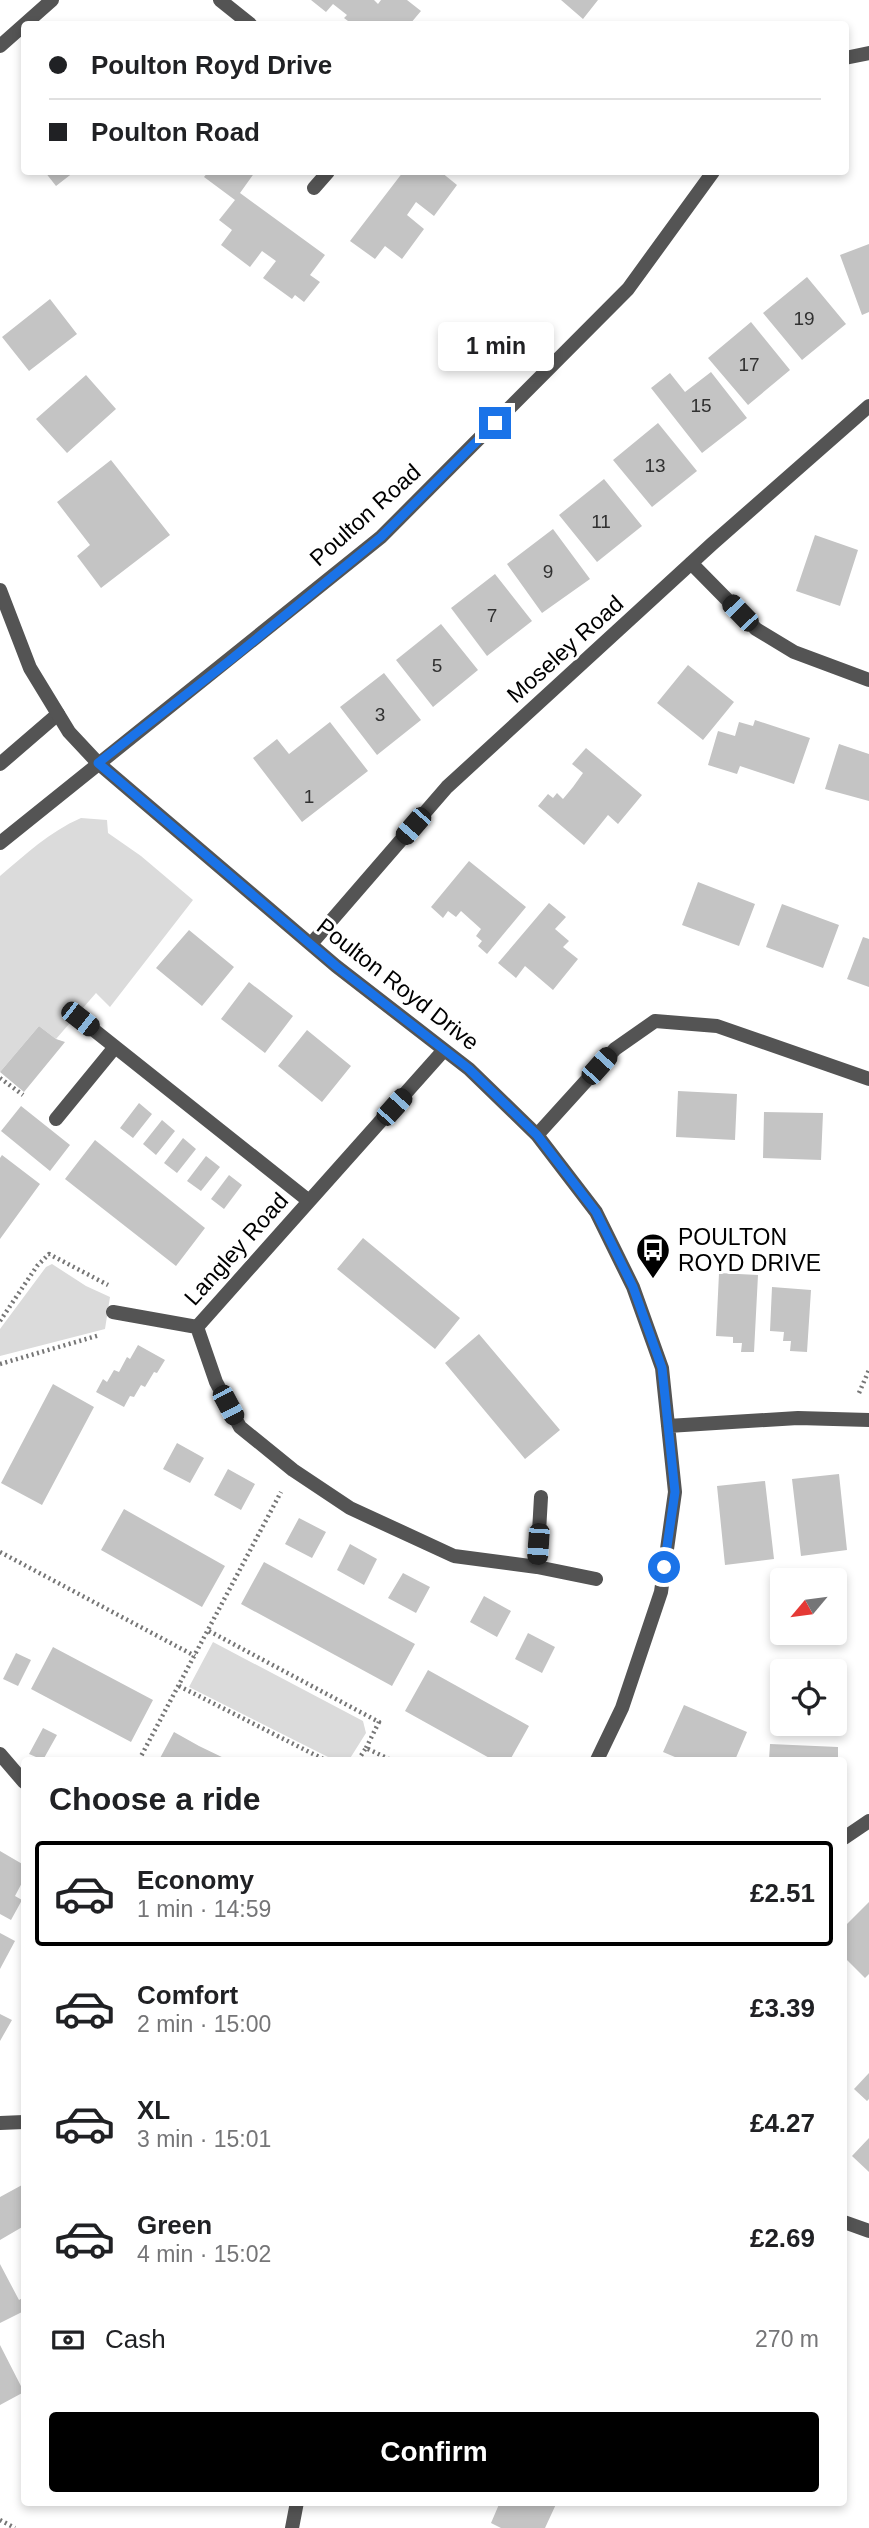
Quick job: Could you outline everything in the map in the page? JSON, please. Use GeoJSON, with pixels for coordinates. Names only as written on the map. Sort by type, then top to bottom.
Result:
{"type":"FeatureCollection","features":[{"type":"Feature","properties":{"kind":"street"},"geometry":{"type":"LineString","coordinates":[[28,21],[52,0]]}},
{"type":"Feature","properties":{"kind":"street"},"geometry":{"type":"LineString","coordinates":[[220,0],[246,21]]}},
{"type":"Feature","properties":{"kind":"street"},"geometry":{"type":"LineString","coordinates":[[0,46],[21,27]]}},
{"type":"Feature","properties":{"kind":"street"},"geometry":{"type":"LineString","coordinates":[[849,57],[869,53]]}},
{"type":"Feature","properties":{"kind":"street"},"geometry":{"type":"LineString","coordinates":[[314,188],[325,175]]}},
{"type":"Feature","properties":{"kind":"street","name":"Poulton Road"},"geometry":{"type":"LineString","coordinates":[[0,843],[381,537],[628,289],[711,175]]}},
{"type":"Feature","properties":{"kind":"street","name":"Moseley Road"},"geometry":{"type":"LineString","coordinates":[[310,944],[447,787],[869,406]]}},
{"type":"Feature","properties":{"kind":"street"},"geometry":{"type":"LineString","coordinates":[[691,564],[756,629],[794,652],[869,680]]}},
{"type":"Feature","properties":{"kind":"street","name":"Poulton Royd Drive"},"geometry":{"type":"LineString","coordinates":[[0,590],[30,668],[69,732],[98,763],[310,944],[469,1069],[537,1135],[596,1212],[633,1287],[662,1368],[675,1492],[661,1592],[622,1708],[598,1757]]}},
{"type":"Feature","properties":{"kind":"street"},"geometry":{"type":"LineString","coordinates":[[0,764],[58,714]]}},
{"type":"Feature","properties":{"kind":"street","name":"Langley Road"},"geometry":{"type":"LineString","coordinates":[[80,1019],[309,1201]]}},
{"type":"Feature","properties":{"kind":"street"},"geometry":{"type":"LineString","coordinates":[[537,1135],[615,1049],[655,1021],[717,1026],[869,1079]]}},
{"type":"Feature","properties":{"kind":"street"},"geometry":{"type":"LineString","coordinates":[[56,1119],[115,1046]]}},
{"type":"Feature","properties":{"kind":"street","name":"Langley Road"},"geometry":{"type":"LineString","coordinates":[[113,1312],[197,1327],[444,1050]]}},
{"type":"Feature","properties":{"kind":"street"},"geometry":{"type":"LineString","coordinates":[[197,1327],[216,1382],[240,1427],[293,1470],[350,1508],[454,1556],[537,1567],[596,1579]]}},
{"type":"Feature","properties":{"kind":"street"},"geometry":{"type":"LineString","coordinates":[[668,1426],[798,1418],[869,1420]]}},
{"type":"Feature","properties":{"kind":"street"},"geometry":{"type":"LineString","coordinates":[[537,1567],[541,1497]]}},
{"type":"Feature","properties":{"kind":"street"},"geometry":{"type":"LineString","coordinates":[[0,1754],[21,1778]]}},
{"type":"Feature","properties":{"kind":"street"},"geometry":{"type":"LineString","coordinates":[[847,1836],[869,1821]]}},
{"type":"Feature","properties":{"kind":"street"},"geometry":{"type":"LineString","coordinates":[[0,2123],[21,2122]]}},
{"type":"Feature","properties":{"kind":"street"},"geometry":{"type":"LineString","coordinates":[[847,2223],[869,2231]]}},
{"type":"Feature","properties":{"kind":"street"},"geometry":{"type":"LineString","coordinates":[[292,2528],[296,2506]]}},
{"type":"Feature","properties":{"kind":"path"},"geometry":{"type":"LineString","coordinates":[[0,1078],[23,1095]]}},
{"type":"Feature","properties":{"kind":"path"},"geometry":{"type":"LineString","coordinates":[[0,1321],[37,1266],[49,1254],[117,1290],[112,1332],[0,1364]]}},
{"type":"Feature","properties":{"kind":"path"},"geometry":{"type":"LineString","coordinates":[[141,1757],[293,1470]]}},
{"type":"Feature","properties":{"kind":"path"},"geometry":{"type":"LineString","coordinates":[[0,1552],[195,1656]]}},
{"type":"Feature","properties":{"kind":"path"},"geometry":{"type":"LineString","coordinates":[[209,1631],[379,1722],[360,1757]]}},
{"type":"Feature","properties":{"kind":"path"},"geometry":{"type":"LineString","coordinates":[[179,1686],[319,1757]]}},
{"type":"Feature","properties":{"kind":"path"},"geometry":{"type":"LineString","coordinates":[[366,1748],[385,1757]]}},
{"type":"Feature","properties":{"kind":"path"},"geometry":{"type":"LineString","coordinates":[[0,2520],[15,2528]]}},
{"type":"Feature","properties":{"kind":"shaded area"},"geometry":{"type":"Polygon","coordinates":[[[81,818],[107,820],[108,833],[141,856],[193,900],[110,1007],[96,993],[56,1039],[39,1026],[0,1072],[0,876],[48,837],[81,818]]]}},
{"type":"Feature","properties":{"kind":"shaded area"},"geometry":{"type":"Polygon","coordinates":[[[52,1264],[86,1286],[110,1297],[105,1329],[0,1356],[0,1329],[46,1267],[52,1264]]]}},
{"type":"Feature","properties":{"kind":"shaded area"},"geometry":{"type":"Polygon","coordinates":[[[213,1642],[363,1721],[366,1733],[351,1757],[328,1757],[189,1687],[213,1642]]]}},
{"type":"Feature","properties":{"kind":"building"},"geometry":{"type":"Polygon","coordinates":[[[311,0],[374,0],[378,4],[381,0],[407,0],[421,11],[413,21],[348,21],[344,18],[347,15],[333,4],[326,12],[311,0]]]}},
{"type":"Feature","properties":{"kind":"building"},"geometry":{"type":"Polygon","coordinates":[[[561,0],[598,0],[583,19],[561,0]]]}},
{"type":"Feature","properties":{"kind":"building"},"geometry":{"type":"Polygon","coordinates":[[[47,175],[70,175],[56,186],[47,175]]]}},
{"type":"Feature","properties":{"kind":"building"},"geometry":{"type":"Polygon","coordinates":[[[253,175],[240,193],[325,255],[310,275],[320,282],[304,302],[295,295],[292,299],[263,278],[276,261],[262,251],[250,267],[221,245],[232,230],[219,220],[235,200],[204,177],[253,175]]]}},
{"type":"Feature","properties":{"kind":"building"},"geometry":{"type":"Polygon","coordinates":[[[401,175],[445,175],[457,185],[434,216],[416,202],[407,215],[424,229],[402,259],[385,246],[375,259],[350,241],[401,175]]]}},
{"type":"Feature","properties":{"kind":"building"},"geometry":{"type":"Polygon","coordinates":[[[869,244],[869,312],[862,315],[840,255],[869,244]]]}},
{"type":"Feature","properties":{"kind":"building"},"geometry":{"type":"Polygon","coordinates":[[[807,277],[846,324],[802,360],[763,313],[807,277]]]}},
{"type":"Feature","properties":{"kind":"building"},"geometry":{"type":"Polygon","coordinates":[[[50,299],[77,334],[29,371],[2,337],[50,299]]]}},
{"type":"Feature","properties":{"kind":"building"},"geometry":{"type":"Polygon","coordinates":[[[751,322],[790,370],[748,405],[708,358],[751,322]]]}},
{"type":"Feature","properties":{"kind":"building"},"geometry":{"type":"Polygon","coordinates":[[[711,372],[747,418],[702,453],[651,388],[670,373],[685,392],[711,372]]]}},
{"type":"Feature","properties":{"kind":"building"},"geometry":{"type":"Polygon","coordinates":[[[86,375],[116,409],[67,453],[36,419],[86,375]]]}},
{"type":"Feature","properties":{"kind":"building"},"geometry":{"type":"Polygon","coordinates":[[[658,423],[697,471],[652,507],[613,460],[658,423]]]}},
{"type":"Feature","properties":{"kind":"building"},"geometry":{"type":"Polygon","coordinates":[[[111,460],[170,535],[101,588],[77,556],[90,545],[57,502],[111,460]]]}},
{"type":"Feature","properties":{"kind":"building"},"geometry":{"type":"Polygon","coordinates":[[[604,479],[642,526],[597,562],[559,515],[604,479]]]}},
{"type":"Feature","properties":{"kind":"building"},"geometry":{"type":"Polygon","coordinates":[[[553,529],[590,579],[542,613],[507,564],[553,529]]]}},
{"type":"Feature","properties":{"kind":"building"},"geometry":{"type":"Polygon","coordinates":[[[815,535],[858,550],[840,606],[796,591],[815,535]]]}},
{"type":"Feature","properties":{"kind":"building"},"geometry":{"type":"Polygon","coordinates":[[[495,574],[532,621],[487,656],[451,608],[495,574]]]}},
{"type":"Feature","properties":{"kind":"building"},"geometry":{"type":"Polygon","coordinates":[[[441,624],[478,670],[433,707],[396,660],[441,624]]]}},
{"type":"Feature","properties":{"kind":"building"},"geometry":{"type":"Polygon","coordinates":[[[688,665],[734,702],[703,740],[657,703],[688,665]]]}},
{"type":"Feature","properties":{"kind":"building"},"geometry":{"type":"Polygon","coordinates":[[[384,673],[421,720],[377,755],[340,707],[384,673]]]}},
{"type":"Feature","properties":{"kind":"building"},"geometry":{"type":"Polygon","coordinates":[[[755,720],[810,738],[794,784],[740,766],[737,774],[708,765],[718,731],[735,736],[739,722],[753,726],[755,720]]]}},
{"type":"Feature","properties":{"kind":"building"},"geometry":{"type":"Polygon","coordinates":[[[330,722],[368,771],[302,822],[253,758],[277,739],[289,754],[330,722]]]}},
{"type":"Feature","properties":{"kind":"building"},"geometry":{"type":"Polygon","coordinates":[[[839,744],[869,754],[869,801],[825,789],[839,744]]]}},
{"type":"Feature","properties":{"kind":"building"},"geometry":{"type":"Polygon","coordinates":[[[586,748],[642,795],[618,824],[608,815],[584,845],[538,806],[548,794],[553,798],[557,793],[563,799],[573,787],[583,773],[572,764],[586,748]]]}},
{"type":"Feature","properties":{"kind":"building"},"geometry":{"type":"Polygon","coordinates":[[[469,861],[526,907],[487,954],[478,946],[482,941],[476,936],[481,929],[461,911],[456,917],[448,911],[443,918],[431,907],[469,861]]]}},
{"type":"Feature","properties":{"kind":"building"},"geometry":{"type":"Polygon","coordinates":[[[698,882],[755,904],[739,946],[682,925],[698,882]]]}},
{"type":"Feature","properties":{"kind":"building"},"geometry":{"type":"Polygon","coordinates":[[[549,903],[566,917],[555,929],[569,941],[563,947],[578,959],[553,990],[525,966],[516,978],[498,963],[549,903]]]}},
{"type":"Feature","properties":{"kind":"building"},"geometry":{"type":"Polygon","coordinates":[[[782,904],[839,925],[823,968],[766,947],[782,904]]]}},
{"type":"Feature","properties":{"kind":"building"},"geometry":{"type":"Polygon","coordinates":[[[189,930],[234,967],[202,1006],[156,968],[189,930]]]}},
{"type":"Feature","properties":{"kind":"building"},"geometry":{"type":"Polygon","coordinates":[[[863,937],[869,939],[869,987],[847,979],[863,937]]]}},
{"type":"Feature","properties":{"kind":"building"},"geometry":{"type":"Polygon","coordinates":[[[249,982],[293,1016],[265,1053],[221,1019],[249,982]]]}},
{"type":"Feature","properties":{"kind":"building"},"geometry":{"type":"Polygon","coordinates":[[[39,1026],[56,1039],[65,1042],[24,1092],[0,1072],[39,1026]]]}},
{"type":"Feature","properties":{"kind":"building"},"geometry":{"type":"Polygon","coordinates":[[[307,1030],[351,1066],[322,1102],[278,1066],[307,1030]]]}},
{"type":"Feature","properties":{"kind":"building"},"geometry":{"type":"Polygon","coordinates":[[[678,1091],[737,1094],[735,1140],[676,1137],[678,1091]]]}},
{"type":"Feature","properties":{"kind":"building"},"geometry":{"type":"Polygon","coordinates":[[[139,1103],[152,1114],[133,1138],[120,1128],[139,1103]]]}},
{"type":"Feature","properties":{"kind":"building"},"geometry":{"type":"Polygon","coordinates":[[[21,1106],[70,1145],[50,1171],[1,1131],[21,1106]]]}},
{"type":"Feature","properties":{"kind":"building"},"geometry":{"type":"Polygon","coordinates":[[[764,1112],[823,1113],[821,1160],[763,1158],[764,1112]]]}},
{"type":"Feature","properties":{"kind":"building"},"geometry":{"type":"Polygon","coordinates":[[[162,1120],[175,1131],[156,1155],[143,1144],[162,1120]]]}},
{"type":"Feature","properties":{"kind":"building"},"geometry":{"type":"Polygon","coordinates":[[[183,1138],[196,1149],[177,1173],[164,1163],[183,1138]]]}},
{"type":"Feature","properties":{"kind":"building"},"geometry":{"type":"Polygon","coordinates":[[[95,1140],[205,1228],[176,1266],[65,1179],[95,1140]]]}},
{"type":"Feature","properties":{"kind":"building"},"geometry":{"type":"Polygon","coordinates":[[[2,1155],[40,1184],[0,1239],[0,1158],[2,1155]]]}},
{"type":"Feature","properties":{"kind":"building"},"geometry":{"type":"Polygon","coordinates":[[[206,1156],[220,1167],[201,1191],[187,1181],[206,1156]]]}},
{"type":"Feature","properties":{"kind":"building"},"geometry":{"type":"Polygon","coordinates":[[[229,1175],[242,1185],[224,1209],[211,1199],[229,1175]]]}},
{"type":"Feature","properties":{"kind":"building"},"geometry":{"type":"Polygon","coordinates":[[[363,1238],[460,1318],[435,1349],[337,1269],[363,1238]]]}},
{"type":"Feature","properties":{"kind":"building"},"geometry":{"type":"Polygon","coordinates":[[[719,1273],[758,1275],[754,1352],[741,1352],[742,1343],[733,1343],[733,1337],[716,1336],[719,1273]]]}},
{"type":"Feature","properties":{"kind":"building"},"geometry":{"type":"Polygon","coordinates":[[[772,1287],[811,1290],[807,1352],[790,1351],[791,1341],[783,1341],[784,1332],[770,1331],[772,1287]]]}},
{"type":"Feature","properties":{"kind":"building"},"geometry":{"type":"Polygon","coordinates":[[[479,1334],[560,1430],[525,1459],[445,1363],[479,1334]]]}},
{"type":"Feature","properties":{"kind":"building"},"geometry":{"type":"Polygon","coordinates":[[[138,1345],[165,1360],[145,1387],[141,1385],[134,1397],[130,1396],[124,1407],[96,1392],[103,1379],[107,1382],[114,1370],[119,1372],[138,1345]]]}},
{"type":"Feature","properties":{"kind":"building"},"geometry":{"type":"Polygon","coordinates":[[[53,1384],[94,1407],[42,1505],[1,1483],[53,1384]]]}},
{"type":"Feature","properties":{"kind":"building"},"geometry":{"type":"Polygon","coordinates":[[[177,1443],[204,1458],[190,1483],[163,1469],[177,1443]]]}},
{"type":"Feature","properties":{"kind":"building"},"geometry":{"type":"Polygon","coordinates":[[[228,1469],[255,1484],[241,1510],[214,1495],[228,1469]]]}},
{"type":"Feature","properties":{"kind":"building"},"geometry":{"type":"Polygon","coordinates":[[[839,1474],[847,1550],[801,1556],[792,1479],[839,1474]]]}},
{"type":"Feature","properties":{"kind":"building"},"geometry":{"type":"Polygon","coordinates":[[[765,1481],[774,1559],[725,1565],[717,1486],[765,1481]]]}},
{"type":"Feature","properties":{"kind":"building"},"geometry":{"type":"Polygon","coordinates":[[[124,1509],[225,1566],[202,1607],[101,1550],[124,1509]]]}},
{"type":"Feature","properties":{"kind":"building"},"geometry":{"type":"Polygon","coordinates":[[[299,1518],[326,1532],[312,1558],[285,1544],[299,1518]]]}},
{"type":"Feature","properties":{"kind":"building"},"geometry":{"type":"Polygon","coordinates":[[[350,1544],[377,1559],[364,1585],[337,1570],[350,1544]]]}},
{"type":"Feature","properties":{"kind":"building"},"geometry":{"type":"Polygon","coordinates":[[[264,1562],[415,1644],[392,1686],[241,1604],[264,1562]]]}},
{"type":"Feature","properties":{"kind":"building"},"geometry":{"type":"Polygon","coordinates":[[[403,1573],[430,1587],[416,1613],[388,1598],[403,1573]]]}},
{"type":"Feature","properties":{"kind":"building"},"geometry":{"type":"Polygon","coordinates":[[[484,1596],[511,1611],[497,1637],[470,1622],[484,1596]]]}},
{"type":"Feature","properties":{"kind":"building"},"geometry":{"type":"Polygon","coordinates":[[[528,1633],[555,1647],[542,1673],[515,1659],[528,1633]]]}},
{"type":"Feature","properties":{"kind":"building"},"geometry":{"type":"Polygon","coordinates":[[[53,1647],[153,1700],[131,1742],[31,1689],[53,1647]]]}},
{"type":"Feature","properties":{"kind":"building"},"geometry":{"type":"Polygon","coordinates":[[[16,1653],[31,1660],[18,1686],[3,1679],[16,1653]]]}},
{"type":"Feature","properties":{"kind":"building"},"geometry":{"type":"Polygon","coordinates":[[[428,1670],[529,1726],[512,1757],[488,1757],[405,1711],[428,1670]]]}},
{"type":"Feature","properties":{"kind":"building"},"geometry":{"type":"Polygon","coordinates":[[[684,1705],[747,1732],[736,1757],[675,1757],[663,1752],[684,1705]]]}},
{"type":"Feature","properties":{"kind":"building"},"geometry":{"type":"Polygon","coordinates":[[[43,1728],[57,1735],[45,1757],[29,1754],[43,1728]]]}},
{"type":"Feature","properties":{"kind":"building"},"geometry":{"type":"Polygon","coordinates":[[[174,1732],[222,1757],[161,1757],[174,1732]]]}},
{"type":"Feature","properties":{"kind":"building"},"geometry":{"type":"Polygon","coordinates":[[[770,1744],[838,1747],[838,1757],[769,1757],[770,1744]]]}},
{"type":"Feature","properties":{"kind":"building"},"geometry":{"type":"Polygon","coordinates":[[[0,1851],[21,1863],[21,1885],[15,1896],[21,1902],[11,1920],[0,1914],[0,1851]]]}},
{"type":"Feature","properties":{"kind":"building"},"geometry":{"type":"Polygon","coordinates":[[[869,1902],[869,1974],[865,1978],[847,1960],[847,1924],[869,1902]]]}},
{"type":"Feature","properties":{"kind":"building"},"geometry":{"type":"Polygon","coordinates":[[[0,1933],[15,1941],[0,1969],[0,1933]]]}},
{"type":"Feature","properties":{"kind":"building"},"geometry":{"type":"Polygon","coordinates":[[[0,2014],[12,2020],[0,2041],[0,2014]]]}},
{"type":"Feature","properties":{"kind":"building"},"geometry":{"type":"Polygon","coordinates":[[[869,2073],[869,2099],[867,2101],[854,2089],[869,2073]]]}},
{"type":"Feature","properties":{"kind":"building"},"geometry":{"type":"Polygon","coordinates":[[[869,2138],[869,2172],[852,2156],[869,2138]]]}},
{"type":"Feature","properties":{"kind":"building"},"geometry":{"type":"Polygon","coordinates":[[[21,2186],[21,2228],[0,2240],[0,2197],[21,2186]]]}},
{"type":"Feature","properties":{"kind":"building"},"geometry":{"type":"Polygon","coordinates":[[[0,2264],[19,2300],[21,2299],[21,2312],[0,2323],[0,2264]]]}},
{"type":"Feature","properties":{"kind":"building"},"geometry":{"type":"Polygon","coordinates":[[[0,2345],[21,2386],[21,2394],[0,2405],[0,2345]]]}},
{"type":"Feature","properties":{"kind":"building"},"geometry":{"type":"Polygon","coordinates":[[[498,2506],[555,2506],[545,2528],[501,2528],[491,2523],[498,2506]]]}},
{"type":"Feature","properties":{"kind":"place","name":"POULTON ROYD DRIVE"},"geometry":{"type":"Point","coordinates":[653,1280]}},
{"type":"Feature","properties":{"kind":"route"},"geometry":{"type":"LineString","coordinates":[[495,423],[381,537],[98,763],[336,966],[469,1069],[537,1135],[596,1212],[633,1287],[662,1368],[675,1492],[664,1567]]}}]}
